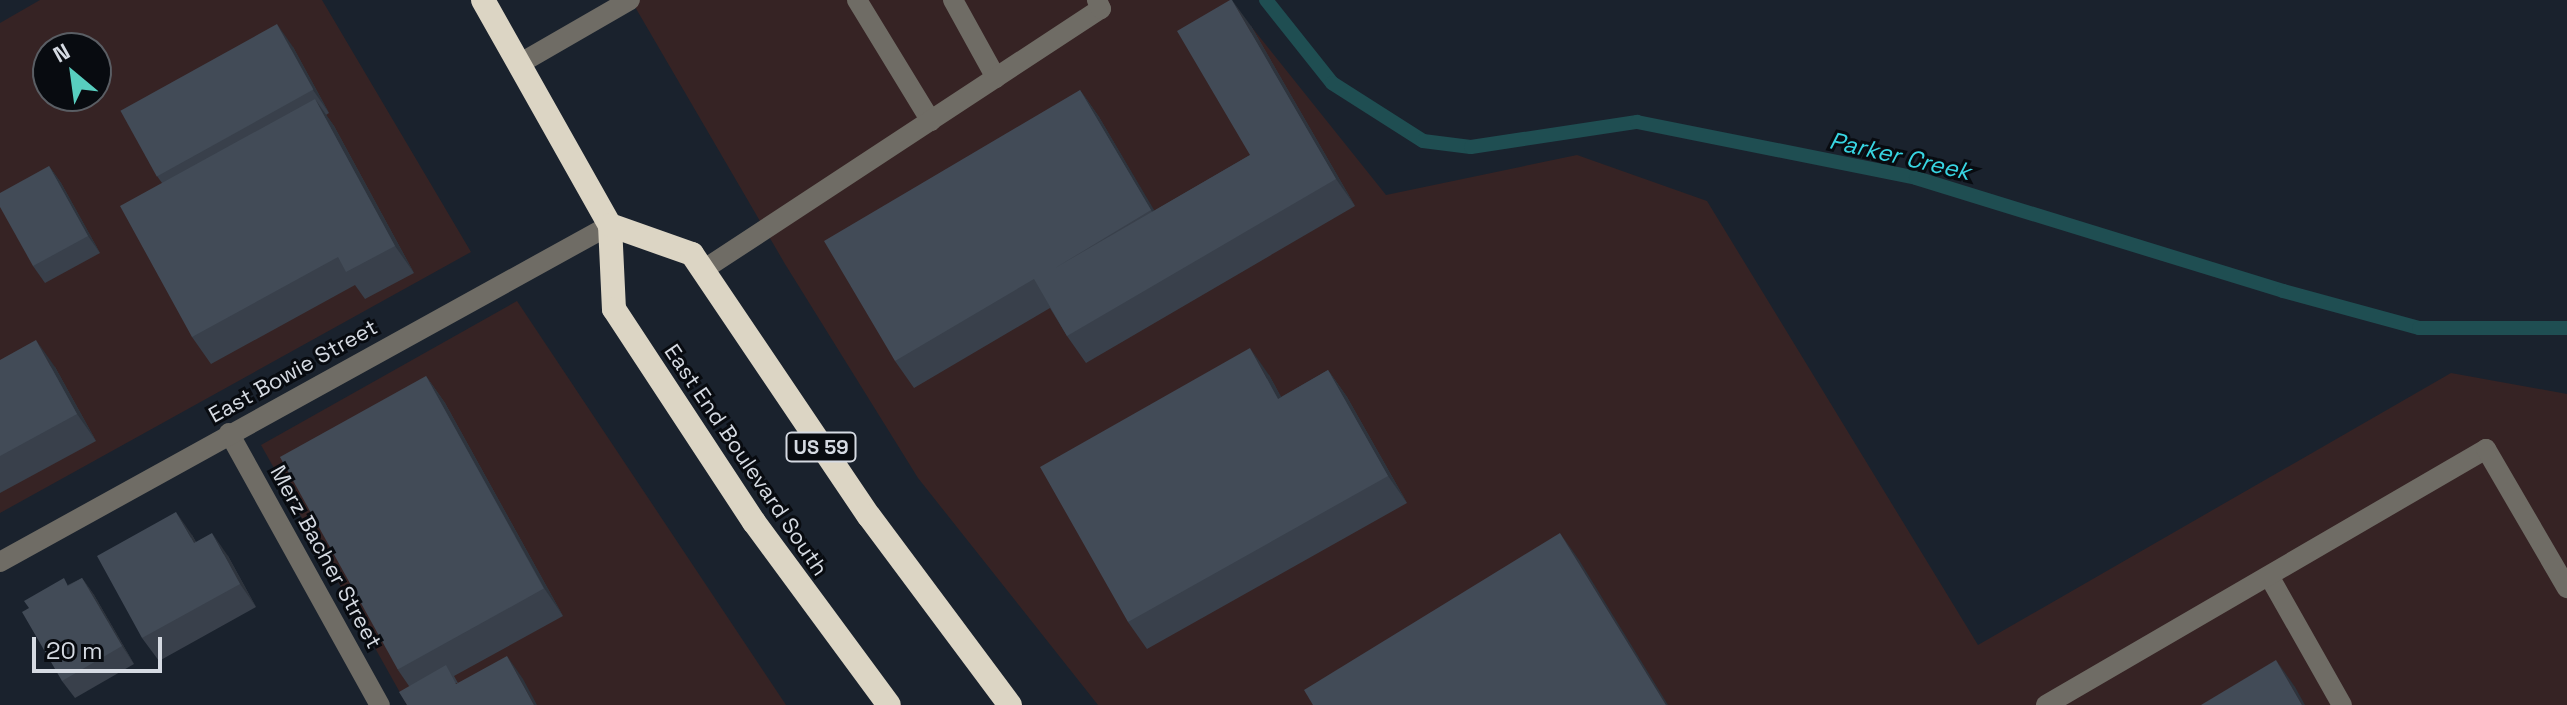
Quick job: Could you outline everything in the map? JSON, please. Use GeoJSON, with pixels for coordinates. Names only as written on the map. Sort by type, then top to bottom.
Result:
{"type":"FeatureCollection","features":[{"type":"Feature","properties":{"kind":"highway","name":"East End Boulevard South"},"geometry":{"type":"LineString","coordinates":[[483,0],[610,225],[614,309],[754,522],[889,705]]}},
{"type":"Feature","properties":{"kind":"highway","name":"US 59"},"geometry":{"type":"LineString","coordinates":[[610,225],[692,254],[869,516],[1010,705]]}},
{"type":"Feature","properties":{"kind":"street"},"geometry":{"type":"LineString","coordinates":[[519,64],[630,0]]}},
{"type":"Feature","properties":{"kind":"street"},"geometry":{"type":"LineString","coordinates":[[857,0],[931,121]]}},
{"type":"Feature","properties":{"kind":"street"},"geometry":{"type":"LineString","coordinates":[[953,0],[996,78]]}},
{"type":"Feature","properties":{"kind":"street"},"geometry":{"type":"LineString","coordinates":[[703,270],[1101,9],[1097,0]]}},
{"type":"Feature","properties":{"kind":"street","name":"East Bowie Street"},"geometry":{"type":"LineString","coordinates":[[0,562],[610,225]]}},
{"type":"Feature","properties":{"kind":"street","name":"Merz Bacher Street"},"geometry":{"type":"LineString","coordinates":[[229,433],[380,705]]}},
{"type":"Feature","properties":{"kind":"street"},"geometry":{"type":"LineString","coordinates":[[2046,705],[2486,449],[2567,588]]}},
{"type":"Feature","properties":{"kind":"street"},"geometry":{"type":"LineString","coordinates":[[2269,576],[2342,705]]}},
{"type":"Feature","properties":{"kind":"shaded area"},"geometry":{"type":"Polygon","coordinates":[[[40,0],[322,0],[471,252],[0,513],[0,23],[40,0]]]}},
{"type":"Feature","properties":{"kind":"shaded area"},"geometry":{"type":"Polygon","coordinates":[[[631,0],[1230,0],[1386,195],[1577,155],[1707,201],[1978,645],[2451,373],[2567,394],[2567,705],[1098,705],[918,478],[785,264],[631,0]]]}},
{"type":"Feature","properties":{"kind":"shaded area"},"geometry":{"type":"Polygon","coordinates":[[[517,301],[786,705],[407,705],[261,445],[517,301]]]}},
{"type":"Feature","properties":{"kind":"building"},"geometry":{"type":"Polygon","coordinates":[[[1230,0],[1336,179],[1067,336],[1034,279],[895,361],[824,241],[1080,90],[1151,210],[1055,268],[1250,155],[1177,31],[1230,0]]]}},
{"type":"Feature","properties":{"kind":"building"},"geometry":{"type":"Polygon","coordinates":[[[277,24],[313,90],[157,176],[120,111],[277,24]]]}},
{"type":"Feature","properties":{"kind":"building"},"geometry":{"type":"Polygon","coordinates":[[[315,99],[395,246],[346,272],[338,257],[192,337],[120,206],[315,99]]]}},
{"type":"Feature","properties":{"kind":"building"},"geometry":{"type":"Polygon","coordinates":[[[49,166],[88,236],[33,266],[0,207],[0,193],[49,166]]]}},
{"type":"Feature","properties":{"kind":"building"},"geometry":{"type":"Polygon","coordinates":[[[36,340],[77,414],[0,456],[0,360],[36,340]]]}},
{"type":"Feature","properties":{"kind":"building"},"geometry":{"type":"Polygon","coordinates":[[[1250,348],[1278,399],[1328,370],[1388,476],[1128,622],[1040,467],[1250,348]]]}},
{"type":"Feature","properties":{"kind":"building"},"geometry":{"type":"Polygon","coordinates":[[[426,376],[544,589],[398,669],[280,457],[426,376]]]}},
{"type":"Feature","properties":{"kind":"building"},"geometry":{"type":"Polygon","coordinates":[[[176,512],[194,543],[212,533],[240,584],[142,638],[97,556],[176,512]]]}},
{"type":"Feature","properties":{"kind":"building"},"geometry":{"type":"Polygon","coordinates":[[[1560,533],[1666,705],[1313,705],[1304,690],[1560,533]]]}},
{"type":"Feature","properties":{"kind":"building"},"geometry":{"type":"Polygon","coordinates":[[[64,578],[68,586],[82,578],[122,646],[62,681],[22,612],[29,608],[24,601],[64,578]]]}},
{"type":"Feature","properties":{"kind":"building"},"geometry":{"type":"Polygon","coordinates":[[[507,656],[534,705],[407,705],[399,692],[446,665],[456,684],[507,656]]]}},
{"type":"Feature","properties":{"kind":"building"},"geometry":{"type":"Polygon","coordinates":[[[2276,660],[2302,705],[2201,705],[2276,660]]]}},
{"type":"Feature","properties":{"kind":"waterway","name":"Parker Creek"},"geometry":{"type":"LineString","coordinates":[[1266,0],[1332,83],[1423,141],[1471,147],[1637,122],[1916,178],[2283,291],[2419,328],[2567,328]]}}]}
